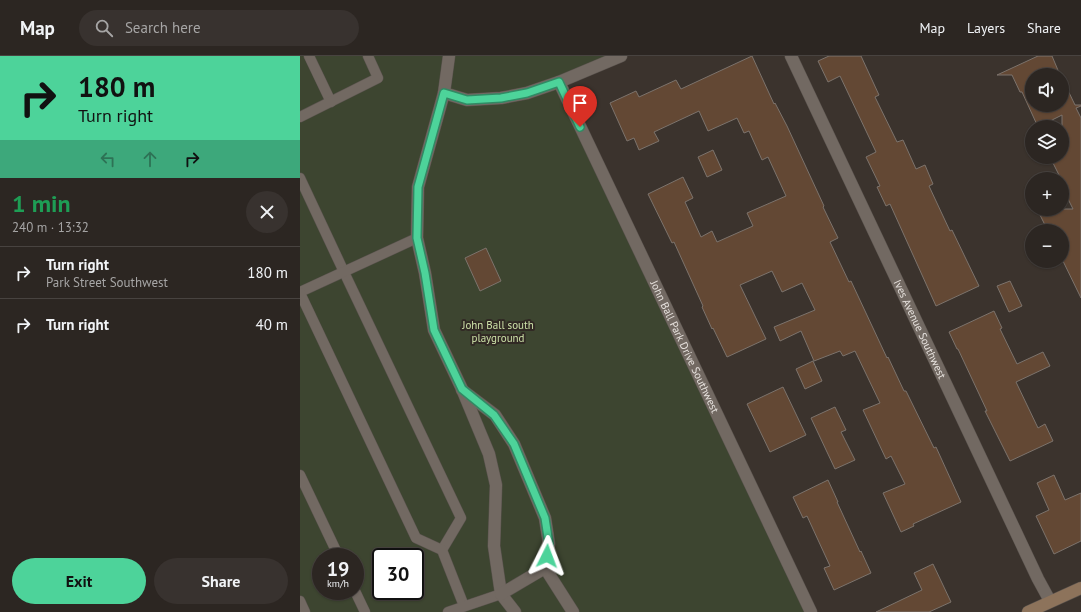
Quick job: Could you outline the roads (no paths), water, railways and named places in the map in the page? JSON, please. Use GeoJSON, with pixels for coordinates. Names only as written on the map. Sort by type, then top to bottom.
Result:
{"type":"FeatureCollection","features":[{"type":"Feature","properties":{"kind":"street"},"geometry":{"type":"LineString","coordinates":[[449,56],[444,93],[418,187],[417,238],[425,273],[434,330],[462,389],[489,454],[496,485],[494,546],[501,594],[515,612]]}},
{"type":"Feature","properties":{"kind":"street"},"geometry":{"type":"LineString","coordinates":[[444,93],[467,100],[501,98],[527,93],[559,82],[621,56]]}},
{"type":"Feature","properties":{"kind":"street","name":"Ives Avenue Southwest"},"geometry":{"type":"LineString","coordinates":[[791,56],[1050,602]]}},
{"type":"Feature","properties":{"kind":"street","name":"John Ball Park Drive Southwest"},"geometry":{"type":"LineString","coordinates":[[559,82],[811,612]]}},
{"type":"Feature","properties":{"kind":"street"},"geometry":{"type":"LineString","coordinates":[[462,389],[494,415],[514,444],[545,518],[549,544],[545,568],[573,612]]}},
{"type":"Feature","properties":{"kind":"street"},"geometry":{"type":"LineString","coordinates":[[501,594],[545,568]]}},
{"type":"Feature","properties":{"kind":"street"},"geometry":{"type":"LineString","coordinates":[[1028,612],[1081,588]]}},
{"type":"Feature","properties":{"kind":"lane"},"geometry":{"type":"LineString","coordinates":[[309,56],[331,102]]}},
{"type":"Feature","properties":{"kind":"lane"},"geometry":{"type":"LineString","coordinates":[[300,118],[378,78],[368,56]]}},
{"type":"Feature","properties":{"kind":"lane"},"geometry":{"type":"LineString","coordinates":[[300,178],[460,518],[442,550]]}},
{"type":"Feature","properties":{"kind":"lane"},"geometry":{"type":"LineString","coordinates":[[417,238],[300,292],[416,538],[442,550],[464,606]]}},
{"type":"Feature","properties":{"kind":"lane"},"geometry":{"type":"LineString","coordinates":[[300,475],[335,548]]}},
{"type":"Feature","properties":{"kind":"lane"},"geometry":{"type":"LineString","coordinates":[[448,612],[501,594]]}},
{"type":"Feature","properties":{"kind":"lane"},"geometry":{"type":"LineString","coordinates":[[359,600],[365,612]]}},
{"type":"Feature","properties":{"kind":"lane"},"geometry":{"type":"LineString","coordinates":[[300,601],[305,612]]}},
{"type":"Feature","properties":{"kind":"park label","name":"John Ball south playground"},"geometry":{"type":"Point","coordinates":[498,331]}}]}
